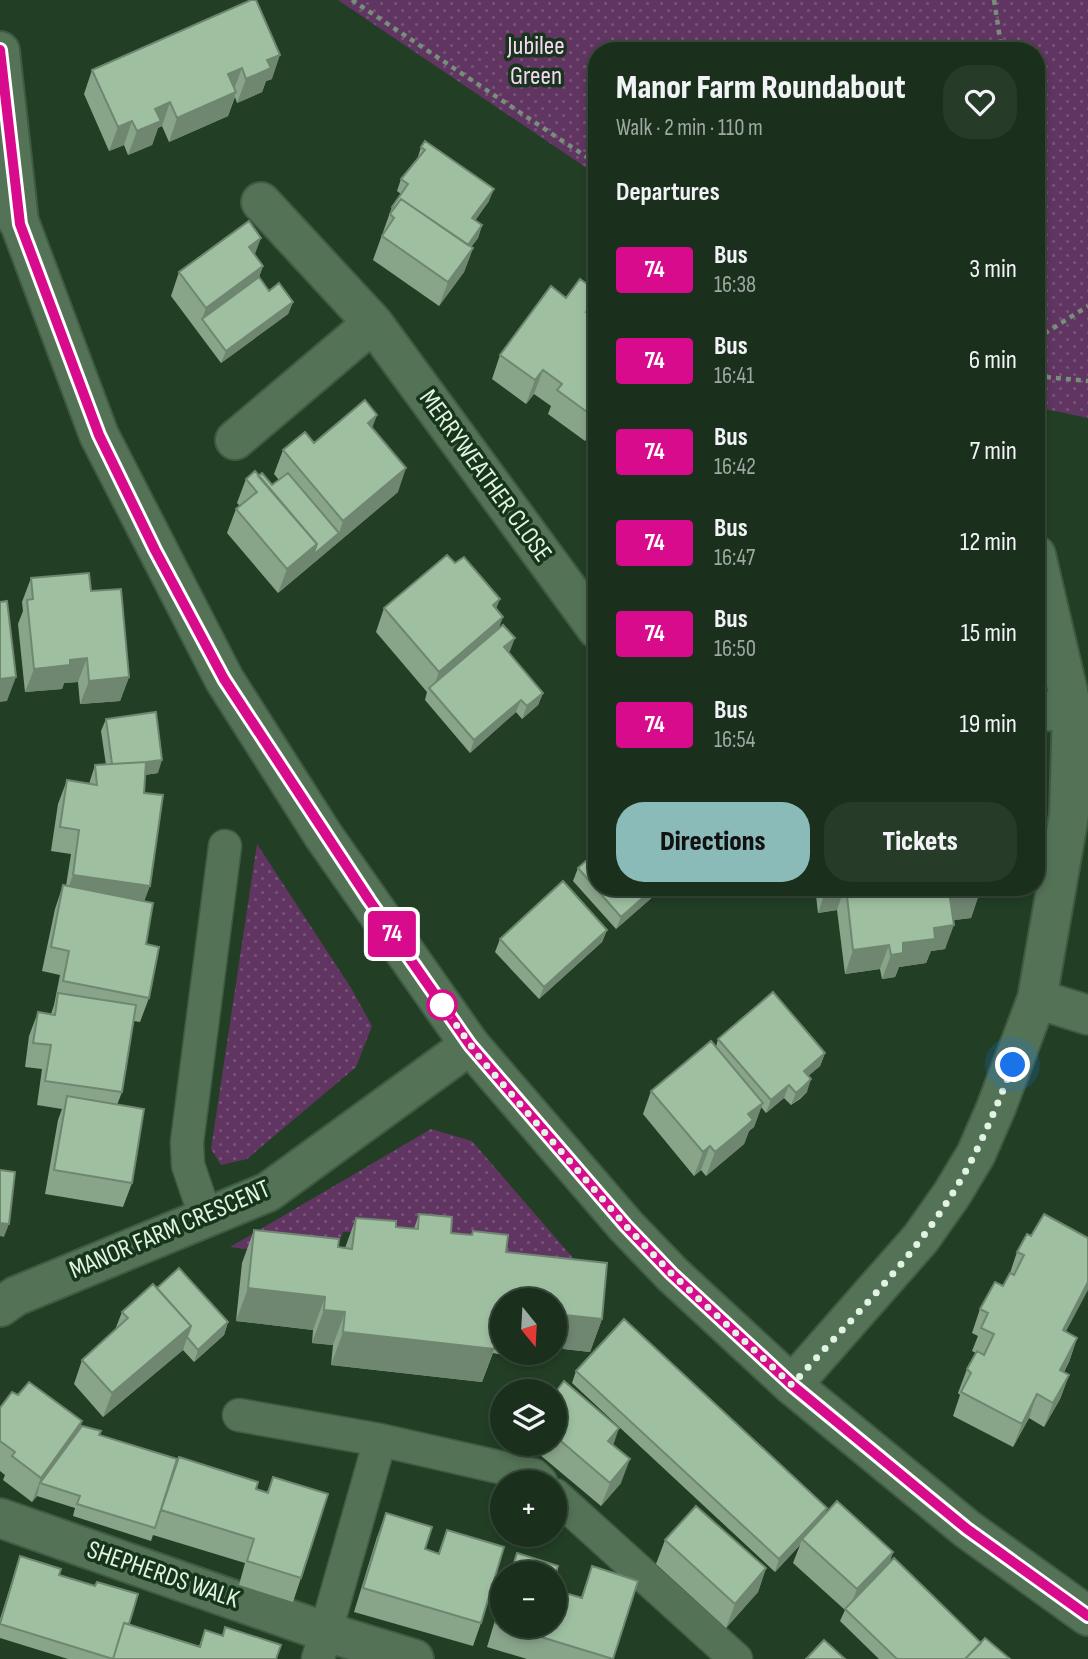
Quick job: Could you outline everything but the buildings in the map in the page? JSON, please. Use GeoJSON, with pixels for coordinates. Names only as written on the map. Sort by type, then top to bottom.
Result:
{"type":"FeatureCollection","features":[{"type":"Feature","properties":{"kind":"street"},"geometry":{"type":"LineString","coordinates":[[0,51],[10,209],[99,435],[155,550],[224,679],[323,835],[470,1045],[626,1226],[672,1274],[792,1385],[967,1529],[1088,1616]]}},
{"type":"Feature","properties":{"kind":"street","name":"MERRYWEATHER CLOSE"},"geometry":{"type":"LineString","coordinates":[[261,202],[373,323],[588,617]]}},
{"type":"Feature","properties":{"kind":"street"},"geometry":{"type":"LineString","coordinates":[[234,440],[373,323]]}},
{"type":"Feature","properties":{"kind":"street"},"geometry":{"type":"LineString","coordinates":[[792,1385],[921,1238],[952,1194],[976,1154],[1037,999],[1069,815],[1045,633]]}},
{"type":"Feature","properties":{"kind":"street"},"geometry":{"type":"LineString","coordinates":[[1037,999],[1088,1016]]}},
{"type":"Feature","properties":{"kind":"street","name":"MANOR FARM CRESCENT"},"geometry":{"type":"LineString","coordinates":[[0,1307],[16,1296],[268,1192],[470,1045]]}},
{"type":"Feature","properties":{"kind":"street","name":"SHEPHERDS WALK"},"geometry":{"type":"LineString","coordinates":[[0,1518],[322,1646],[414,1659]]}},
{"type":"Feature","properties":{"kind":"lane"},"geometry":{"type":"LineString","coordinates":[[206,1218],[188,1165],[187,1142],[225,846]]}},
{"type":"Feature","properties":{"kind":"lane"},"geometry":{"type":"LineString","coordinates":[[239,1415],[380,1440],[512,1470]]}},
{"type":"Feature","properties":{"kind":"lane"},"geometry":{"type":"LineString","coordinates":[[322,1646],[380,1440]]}},
{"type":"Feature","properties":{"kind":"lane"},"geometry":{"type":"LineString","coordinates":[[567,1505],[736,1659]]}},
{"type":"Feature","properties":{"kind":"path"},"geometry":{"type":"LineString","coordinates":[[352,0],[588,158]]}},
{"type":"Feature","properties":{"kind":"path"},"geometry":{"type":"LineString","coordinates":[[994,0],[1001,42]]}},
{"type":"Feature","properties":{"kind":"path"},"geometry":{"type":"LineString","coordinates":[[1045,333],[1088,306]]}},
{"type":"Feature","properties":{"kind":"path"},"geometry":{"type":"LineString","coordinates":[[1045,377],[1088,381]]}},
{"type":"Feature","properties":{"kind":"green space","name":"Jubilee Green"},"geometry":{"type":"Polygon","coordinates":[[[338,0],[1088,0],[1088,418],[1045,409],[1045,42],[588,42],[588,169],[338,0]]]}},
{"type":"Feature","properties":{"kind":"green space"},"geometry":{"type":"Polygon","coordinates":[[[257,844],[351,988],[372,1026],[356,1067],[247,1159],[221,1165],[211,1149],[257,844]]]}},
{"type":"Feature","properties":{"kind":"green space"},"geometry":{"type":"Polygon","coordinates":[[[431,1129],[472,1141],[586,1273],[388,1231],[343,1232],[334,1256],[320,1258],[230,1247],[431,1129]]]}},
{"type":"Feature","properties":{"kind":"bus line","name":"74"},"geometry":{"type":"LineString","coordinates":[[0,50],[20,224],[99,435],[155,550],[224,679],[323,835],[470,1045],[626,1226],[672,1274],[792,1385],[928,1497],[967,1529],[1088,1616]]}},
{"type":"Feature","properties":{"kind":"route"},"geometry":{"type":"LineString","coordinates":[[442,1005],[480,1058],[626,1226],[672,1274],[792,1385],[921,1238],[952,1194],[976,1154],[1013,1065]]}}]}
